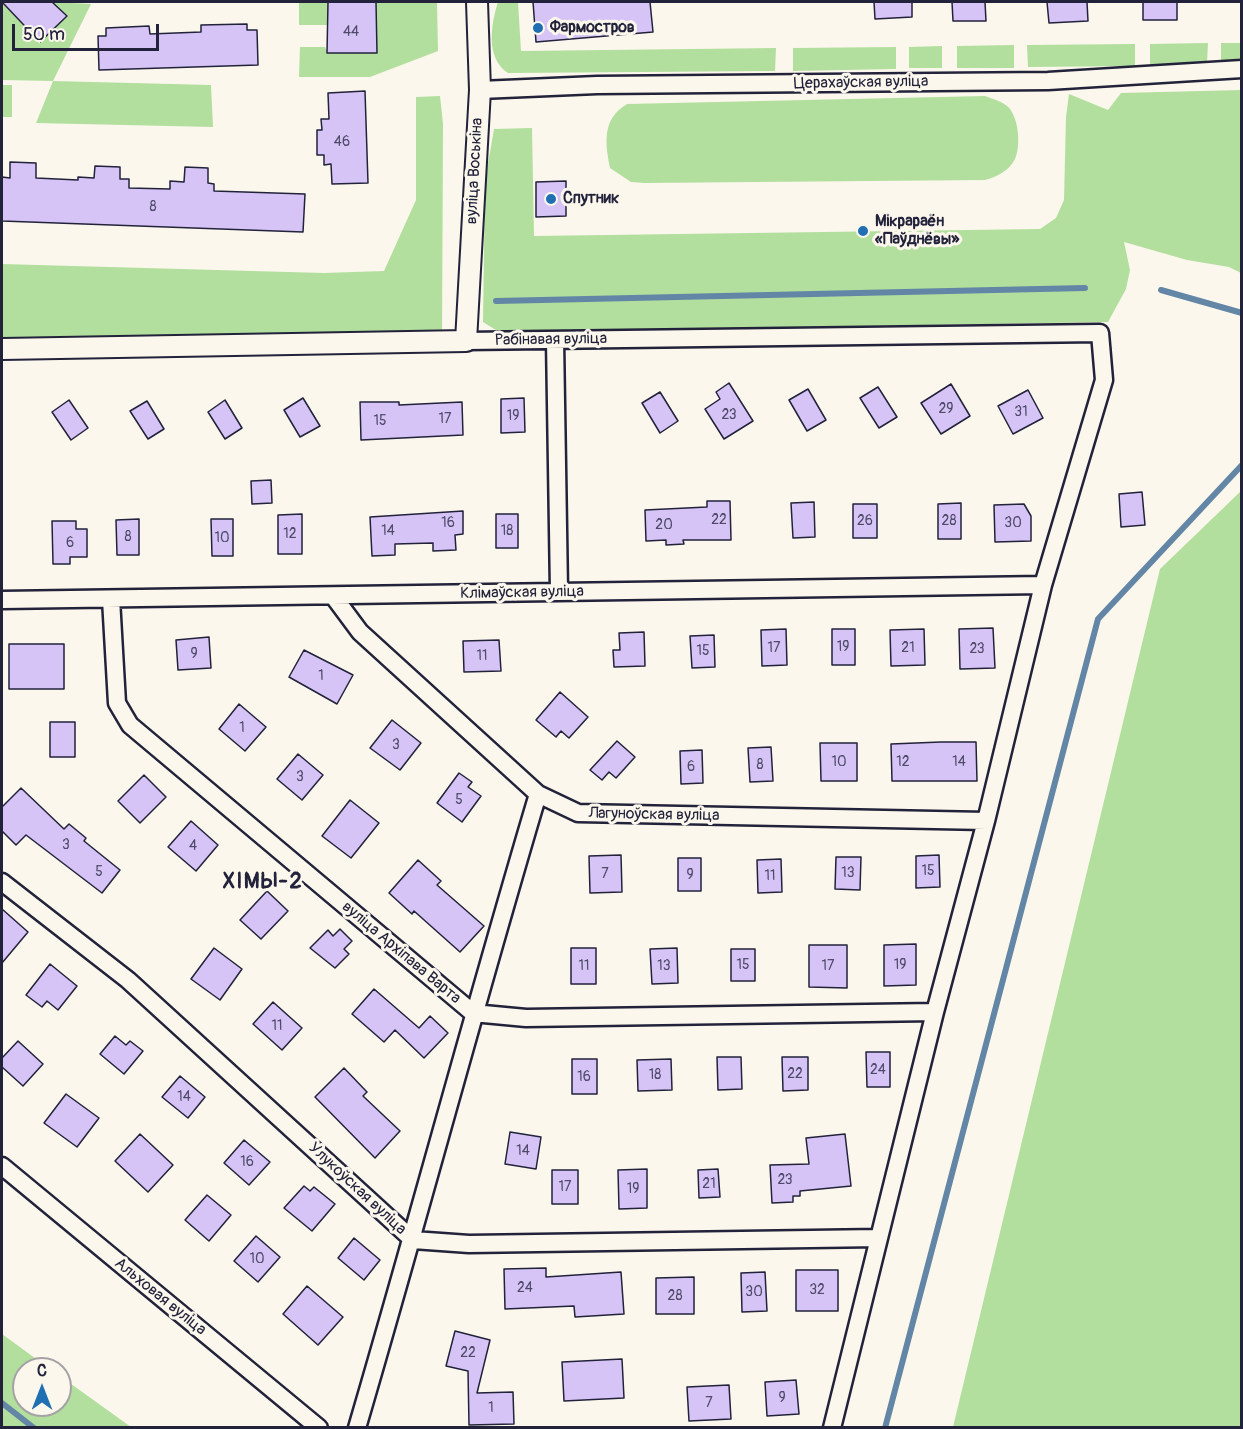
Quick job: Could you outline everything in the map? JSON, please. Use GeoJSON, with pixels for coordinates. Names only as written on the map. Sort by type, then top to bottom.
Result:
{"type":"FeatureCollection","features":[{"type":"Feature","properties":{"kind":"street","name":"вуліца Воськіна"},"geometry":{"type":"LineString","coordinates":[[466,341],[480,90],[477,2]]}},
{"type":"Feature","properties":{"kind":"street","name":"Церахаўская вуліца"},"geometry":{"type":"LineString","coordinates":[[480,90],[597,85],[1048,81],[1242,69]]}},
{"type":"Feature","properties":{"kind":"street","name":"Рабінавая вуліца"},"geometry":{"type":"LineString","coordinates":[[2,349],[555,339],[1100,333],[1104,380],[1042,585]]}},
{"type":"Feature","properties":{"kind":"street"},"geometry":{"type":"LineString","coordinates":[[555,339],[559,591]]}},
{"type":"Feature","properties":{"kind":"street"},"geometry":{"type":"LineString","coordinates":[[832,1428],[935,1012],[987,821],[1042,585]]}},
{"type":"Feature","properties":{"kind":"street","name":"Клімаўская вуліца"},"geometry":{"type":"LineString","coordinates":[[2,600],[1042,585]]}},
{"type":"Feature","properties":{"kind":"street","name":"Лагуноўская вуліца"},"geometry":{"type":"LineString","coordinates":[[334,597],[360,632],[538,794],[578,813],[987,821]]}},
{"type":"Feature","properties":{"kind":"street","name":"вуліца Архіпава Варта"},"geometry":{"type":"LineString","coordinates":[[111,599],[117,703],[130,724],[154,748],[473,1013],[526,1018],[935,1012]]}},
{"type":"Feature","properties":{"kind":"street"},"geometry":{"type":"LineString","coordinates":[[357,1428],[413,1240],[473,1013],[538,794]]}},
{"type":"Feature","properties":{"kind":"street","name":"Улукоўская вуліца"},"geometry":{"type":"LineString","coordinates":[[2,882],[128,980],[413,1240],[469,1244],[879,1238]]}},
{"type":"Feature","properties":{"kind":"street","name":"Альховая вуліца"},"geometry":{"type":"LineString","coordinates":[[2,1166],[319,1428]]}},
{"type":"Feature","properties":{"kind":"green space"},"geometry":{"type":"Polygon","coordinates":[[[52,2],[91,4],[53,81],[2,80],[2,3],[40,42],[66,16],[52,2]]]}},
{"type":"Feature","properties":{"kind":"green space"},"geometry":{"type":"Polygon","coordinates":[[[299,2],[329,2],[335,25],[299,25],[299,2]]]}},
{"type":"Feature","properties":{"kind":"green space"},"geometry":{"type":"Polygon","coordinates":[[[376,2],[437,2],[438,51],[370,77],[299,77],[300,47],[325,47],[328,53],[377,52],[376,2]]]}},
{"type":"Feature","properties":{"kind":"green space"},"geometry":{"type":"Polygon","coordinates":[[[498,2],[518,2],[521,51],[776,48],[775,71],[508,73],[501,67],[493,50],[493,20],[498,2]]]}},
{"type":"Feature","properties":{"kind":"green space"},"geometry":{"type":"Polygon","coordinates":[[[1208,43],[1207,63],[1150,65],[1150,44],[1208,43]]]}},
{"type":"Feature","properties":{"kind":"green space"},"geometry":{"type":"Polygon","coordinates":[[[1221,43],[1241,43],[1241,62],[1221,63],[1221,43]]]}},
{"type":"Feature","properties":{"kind":"green space"},"geometry":{"type":"Polygon","coordinates":[[[1135,44],[1135,66],[1028,67],[1027,45],[1135,44]]]}},
{"type":"Feature","properties":{"kind":"green space"},"geometry":{"type":"Polygon","coordinates":[[[1014,45],[1014,68],[957,68],[957,46],[1014,45]]]}},
{"type":"Feature","properties":{"kind":"green space"},"geometry":{"type":"Polygon","coordinates":[[[942,46],[942,68],[909,68],[909,47],[942,46]]]}},
{"type":"Feature","properties":{"kind":"green space"},"geometry":{"type":"Polygon","coordinates":[[[896,47],[896,69],[793,71],[793,48],[896,47]]]}},
{"type":"Feature","properties":{"kind":"green space"},"geometry":{"type":"Polygon","coordinates":[[[53,81],[211,85],[213,127],[36,123],[53,81]]]}},
{"type":"Feature","properties":{"kind":"green space"},"geometry":{"type":"Polygon","coordinates":[[[2,85],[12,85],[12,117],[2,117],[2,85]]]}},
{"type":"Feature","properties":{"kind":"green space"},"geometry":{"type":"Polygon","coordinates":[[[1241,90],[1241,273],[1229,267],[1187,260],[1124,242],[1130,270],[1126,289],[1108,322],[499,332],[483,322],[485,181],[494,129],[532,128],[534,236],[1040,229],[1056,218],[1064,200],[1066,117],[1069,94],[1108,110],[1121,93],[1241,90]]]}},
{"type":"Feature","properties":{"kind":"green space"},"geometry":{"type":"Polygon","coordinates":[[[440,96],[443,124],[442,341],[2,349],[2,264],[324,273],[384,271],[416,200],[416,97],[440,96]]]}},
{"type":"Feature","properties":{"kind":"green space"},"geometry":{"type":"Polygon","coordinates":[[[985,96],[1002,103],[1011,111],[1018,139],[1017,153],[1009,167],[1002,173],[985,180],[644,183],[631,182],[610,168],[608,158],[609,124],[619,110],[627,104],[985,96]]]}},
{"type":"Feature","properties":{"kind":"green space"},"geometry":{"type":"Polygon","coordinates":[[[1241,491],[1241,1427],[953,1427],[1160,569],[1241,491]]]}},
{"type":"Feature","properties":{"kind":"green space"},"geometry":{"type":"Polygon","coordinates":[[[2,1334],[34,1357],[12,1357],[12,1417],[72,1417],[72,1385],[131,1427],[2,1427],[2,1334]]]}},
{"type":"Feature","properties":{"kind":"building"},"geometry":{"type":"Polygon","coordinates":[[[2,2],[52,2],[67,16],[40,42],[2,2]]]}},
{"type":"Feature","properties":{"kind":"building"},"geometry":{"type":"Polygon","coordinates":[[[328,2],[376,2],[377,53],[327,53],[328,2]]]}},
{"type":"Feature","properties":{"kind":"building"},"geometry":{"type":"Polygon","coordinates":[[[533,2],[650,2],[653,32],[536,42],[533,2]]]}},
{"type":"Feature","properties":{"kind":"building"},"geometry":{"type":"Polygon","coordinates":[[[874,2],[912,2],[912,17],[875,19],[874,2]]]}},
{"type":"Feature","properties":{"kind":"building"},"geometry":{"type":"Polygon","coordinates":[[[952,2],[985,2],[986,21],[953,21],[952,2]]]}},
{"type":"Feature","properties":{"kind":"building"},"geometry":{"type":"Polygon","coordinates":[[[1047,2],[1087,2],[1088,21],[1049,23],[1047,2]]]}},
{"type":"Feature","properties":{"kind":"building"},"geometry":{"type":"Polygon","coordinates":[[[1143,2],[1177,2],[1177,20],[1143,20],[1143,2]]]}},
{"type":"Feature","properties":{"kind":"building"},"geometry":{"type":"Polygon","coordinates":[[[247,24],[247,30],[257,30],[258,65],[99,70],[98,36],[106,36],[106,28],[149,26],[150,34],[201,32],[201,25],[247,24]]]}},
{"type":"Feature","properties":{"kind":"building"},"geometry":{"type":"Polygon","coordinates":[[[365,91],[368,183],[332,184],[331,164],[324,165],[324,155],[317,155],[317,130],[322,130],[321,119],[329,119],[328,93],[365,91]]]}},
{"type":"Feature","properties":{"kind":"building"},"geometry":{"type":"Polygon","coordinates":[[[10,162],[36,163],[36,178],[78,180],[78,177],[94,178],[95,166],[120,167],[120,179],[129,179],[129,188],[170,189],[170,181],[184,182],[185,167],[208,168],[208,183],[214,184],[214,191],[305,194],[303,232],[2,221],[2,177],[10,178],[10,162]]]}},
{"type":"Feature","properties":{"kind":"building","name":"Спутник"},"geometry":{"type":"Polygon","coordinates":[[[566,181],[566,216],[536,217],[536,182],[566,181]]]}},
{"type":"Feature","properties":{"kind":"building"},"geometry":{"type":"Polygon","coordinates":[[[729,383],[753,421],[724,439],[705,409],[720,399],[716,392],[729,383]]]}},
{"type":"Feature","properties":{"kind":"building"},"geometry":{"type":"Polygon","coordinates":[[[951,384],[970,416],[941,434],[921,403],[951,384]]]}},
{"type":"Feature","properties":{"kind":"building"},"geometry":{"type":"Polygon","coordinates":[[[878,387],[897,417],[879,428],[860,398],[878,387]]]}},
{"type":"Feature","properties":{"kind":"building"},"geometry":{"type":"Polygon","coordinates":[[[808,389],[826,420],[807,431],[789,400],[808,389]]]}},
{"type":"Feature","properties":{"kind":"building"},"geometry":{"type":"Polygon","coordinates":[[[1028,390],[1043,418],[1013,434],[998,406],[1028,390]]]}},
{"type":"Feature","properties":{"kind":"building"},"geometry":{"type":"Polygon","coordinates":[[[660,392],[678,421],[660,433],[642,403],[660,392]]]}},
{"type":"Feature","properties":{"kind":"building"},"geometry":{"type":"Polygon","coordinates":[[[303,398],[320,426],[300,437],[284,410],[303,398]]]}},
{"type":"Feature","properties":{"kind":"building"},"geometry":{"type":"Polygon","coordinates":[[[524,398],[525,432],[501,433],[501,399],[524,398]]]}},
{"type":"Feature","properties":{"kind":"building"},"geometry":{"type":"Polygon","coordinates":[[[69,400],[88,428],[71,440],[52,412],[69,400]]]}},
{"type":"Feature","properties":{"kind":"building"},"geometry":{"type":"Polygon","coordinates":[[[225,400],[242,428],[225,439],[208,412],[225,400]]]}},
{"type":"Feature","properties":{"kind":"building"},"geometry":{"type":"Polygon","coordinates":[[[147,401],[164,429],[148,439],[130,411],[147,401]]]}},
{"type":"Feature","properties":{"kind":"building"},"geometry":{"type":"Polygon","coordinates":[[[360,402],[399,402],[399,405],[462,402],[463,435],[361,440],[360,402]]]}},
{"type":"Feature","properties":{"kind":"building"},"geometry":{"type":"Polygon","coordinates":[[[271,480],[272,503],[252,504],[251,481],[271,480]]]}},
{"type":"Feature","properties":{"kind":"building"},"geometry":{"type":"Polygon","coordinates":[[[1142,492],[1145,525],[1121,527],[1119,494],[1142,492]]]}},
{"type":"Feature","properties":{"kind":"building"},"geometry":{"type":"Polygon","coordinates":[[[707,501],[730,501],[731,540],[683,540],[684,544],[666,545],[666,540],[646,541],[645,510],[707,507],[707,501]]]}},
{"type":"Feature","properties":{"kind":"building"},"geometry":{"type":"Polygon","coordinates":[[[814,502],[815,537],[793,538],[791,503],[814,502]]]}},
{"type":"Feature","properties":{"kind":"building"},"geometry":{"type":"Polygon","coordinates":[[[961,503],[961,539],[938,539],[938,504],[961,503]]]}},
{"type":"Feature","properties":{"kind":"building"},"geometry":{"type":"Polygon","coordinates":[[[853,504],[877,504],[877,538],[853,538],[853,504]]]}},
{"type":"Feature","properties":{"kind":"building"},"geometry":{"type":"Polygon","coordinates":[[[1024,504],[1031,516],[1031,541],[995,542],[994,505],[1024,504]]]}},
{"type":"Feature","properties":{"kind":"building"},"geometry":{"type":"Polygon","coordinates":[[[463,511],[463,534],[455,535],[456,550],[433,551],[433,543],[395,544],[395,555],[372,556],[370,517],[463,511]]]}},
{"type":"Feature","properties":{"kind":"building"},"geometry":{"type":"Polygon","coordinates":[[[302,514],[302,554],[278,554],[278,515],[302,514]]]}},
{"type":"Feature","properties":{"kind":"building"},"geometry":{"type":"Polygon","coordinates":[[[496,514],[518,514],[518,548],[496,548],[496,514]]]}},
{"type":"Feature","properties":{"kind":"building"},"geometry":{"type":"Polygon","coordinates":[[[139,519],[139,555],[117,555],[116,520],[139,519]]]}},
{"type":"Feature","properties":{"kind":"building"},"geometry":{"type":"Polygon","coordinates":[[[211,519],[233,519],[233,556],[212,556],[211,519]]]}},
{"type":"Feature","properties":{"kind":"building"},"geometry":{"type":"Polygon","coordinates":[[[52,521],[76,521],[76,529],[87,529],[87,557],[70,557],[70,564],[53,564],[52,521]]]}},
{"type":"Feature","properties":{"kind":"building"},"geometry":{"type":"Polygon","coordinates":[[[993,628],[995,668],[960,669],[959,629],[993,628]]]}},
{"type":"Feature","properties":{"kind":"building"},"geometry":{"type":"Polygon","coordinates":[[[786,629],[787,665],[762,666],[761,630],[786,629]]]}},
{"type":"Feature","properties":{"kind":"building"},"geometry":{"type":"Polygon","coordinates":[[[832,629],[855,629],[855,665],[832,665],[832,629]]]}},
{"type":"Feature","properties":{"kind":"building"},"geometry":{"type":"Polygon","coordinates":[[[924,629],[925,665],[891,666],[890,630],[924,629]]]}},
{"type":"Feature","properties":{"kind":"building"},"geometry":{"type":"Polygon","coordinates":[[[644,632],[645,666],[614,667],[613,650],[620,650],[619,633],[644,632]]]}},
{"type":"Feature","properties":{"kind":"building"},"geometry":{"type":"Polygon","coordinates":[[[714,635],[715,667],[692,668],[690,636],[714,635]]]}},
{"type":"Feature","properties":{"kind":"building"},"geometry":{"type":"Polygon","coordinates":[[[209,637],[211,668],[178,670],[176,640],[209,637]]]}},
{"type":"Feature","properties":{"kind":"building"},"geometry":{"type":"Polygon","coordinates":[[[499,640],[501,671],[464,672],[463,641],[499,640]]]}},
{"type":"Feature","properties":{"kind":"building"},"geometry":{"type":"Polygon","coordinates":[[[9,644],[64,644],[64,689],[9,689],[9,644]]]}},
{"type":"Feature","properties":{"kind":"building"},"geometry":{"type":"Polygon","coordinates":[[[304,650],[353,675],[337,704],[289,677],[304,650]]]}},
{"type":"Feature","properties":{"kind":"building"},"geometry":{"type":"Polygon","coordinates":[[[560,692],[588,717],[569,738],[561,731],[556,737],[536,720],[560,692]]]}},
{"type":"Feature","properties":{"kind":"building"},"geometry":{"type":"Polygon","coordinates":[[[239,704],[266,727],[245,751],[219,729],[239,704]]]}},
{"type":"Feature","properties":{"kind":"building"},"geometry":{"type":"Polygon","coordinates":[[[392,720],[421,743],[400,770],[370,748],[392,720]]]}},
{"type":"Feature","properties":{"kind":"building"},"geometry":{"type":"Polygon","coordinates":[[[50,722],[75,722],[75,757],[50,757],[50,722]]]}},
{"type":"Feature","properties":{"kind":"building"},"geometry":{"type":"Polygon","coordinates":[[[617,741],[635,757],[616,778],[609,772],[602,780],[590,770],[617,741]]]}},
{"type":"Feature","properties":{"kind":"building"},"geometry":{"type":"Polygon","coordinates":[[[976,742],[977,781],[892,781],[891,744],[976,742]]]}},
{"type":"Feature","properties":{"kind":"building"},"geometry":{"type":"Polygon","coordinates":[[[820,743],[857,743],[857,781],[821,781],[820,743]]]}},
{"type":"Feature","properties":{"kind":"building"},"geometry":{"type":"Polygon","coordinates":[[[771,747],[773,781],[750,782],[748,748],[771,747]]]}},
{"type":"Feature","properties":{"kind":"building"},"geometry":{"type":"Polygon","coordinates":[[[702,750],[703,783],[681,784],[680,751],[702,750]]]}},
{"type":"Feature","properties":{"kind":"building"},"geometry":{"type":"Polygon","coordinates":[[[298,754],[323,775],[302,800],[277,779],[298,754]]]}},
{"type":"Feature","properties":{"kind":"building"},"geometry":{"type":"Polygon","coordinates":[[[459,773],[472,782],[468,787],[481,796],[462,822],[437,803],[459,773]]]}},
{"type":"Feature","properties":{"kind":"building"},"geometry":{"type":"Polygon","coordinates":[[[144,775],[166,797],[140,823],[118,801],[144,775]]]}},
{"type":"Feature","properties":{"kind":"building"},"geometry":{"type":"Polygon","coordinates":[[[21,788],[64,829],[69,824],[86,838],[84,841],[120,870],[102,893],[26,835],[16,845],[2,831],[2,807],[21,788]]]}},
{"type":"Feature","properties":{"kind":"building"},"geometry":{"type":"Polygon","coordinates":[[[350,800],[379,823],[351,858],[322,836],[350,800]]]}},
{"type":"Feature","properties":{"kind":"building"},"geometry":{"type":"Polygon","coordinates":[[[191,821],[218,845],[196,871],[168,847],[191,821]]]}},
{"type":"Feature","properties":{"kind":"building"},"geometry":{"type":"Polygon","coordinates":[[[621,855],[622,892],[590,893],[589,856],[621,855]]]}},
{"type":"Feature","properties":{"kind":"building"},"geometry":{"type":"Polygon","coordinates":[[[939,855],[940,887],[916,888],[916,856],[939,855]]]}},
{"type":"Feature","properties":{"kind":"building"},"geometry":{"type":"Polygon","coordinates":[[[836,857],[861,857],[860,890],[835,889],[836,857]]]}},
{"type":"Feature","properties":{"kind":"building"},"geometry":{"type":"Polygon","coordinates":[[[678,858],[701,858],[701,891],[678,891],[678,858]]]}},
{"type":"Feature","properties":{"kind":"building"},"geometry":{"type":"Polygon","coordinates":[[[781,859],[782,892],[758,893],[757,860],[781,859]]]}},
{"type":"Feature","properties":{"kind":"building"},"geometry":{"type":"Polygon","coordinates":[[[418,860],[441,881],[437,885],[484,926],[460,952],[414,911],[412,914],[389,893],[418,860]]]}},
{"type":"Feature","properties":{"kind":"building"},"geometry":{"type":"Polygon","coordinates":[[[267,891],[288,911],[261,939],[240,920],[267,891]]]}},
{"type":"Feature","properties":{"kind":"building"},"geometry":{"type":"Polygon","coordinates":[[[2,909],[28,932],[2,963],[2,909]]]}},
{"type":"Feature","properties":{"kind":"building"},"geometry":{"type":"Polygon","coordinates":[[[340,929],[352,941],[344,949],[349,954],[335,968],[310,948],[328,930],[333,936],[340,929]]]}},
{"type":"Feature","properties":{"kind":"building"},"geometry":{"type":"Polygon","coordinates":[[[916,944],[916,985],[884,986],[884,945],[916,944]]]}},
{"type":"Feature","properties":{"kind":"building"},"geometry":{"type":"Polygon","coordinates":[[[809,945],[847,945],[847,988],[809,987],[809,945]]]}},
{"type":"Feature","properties":{"kind":"building"},"geometry":{"type":"Polygon","coordinates":[[[214,948],[242,969],[220,1000],[191,979],[214,948]]]}},
{"type":"Feature","properties":{"kind":"building"},"geometry":{"type":"Polygon","coordinates":[[[571,948],[596,948],[596,984],[571,984],[571,948]]]}},
{"type":"Feature","properties":{"kind":"building"},"geometry":{"type":"Polygon","coordinates":[[[677,948],[678,983],[652,984],[650,949],[677,948]]]}},
{"type":"Feature","properties":{"kind":"building"},"geometry":{"type":"Polygon","coordinates":[[[731,949],[755,949],[755,981],[731,981],[731,949]]]}},
{"type":"Feature","properties":{"kind":"building"},"geometry":{"type":"Polygon","coordinates":[[[50,964],[77,986],[58,1010],[47,1001],[42,1007],[26,995],[50,964]]]}},
{"type":"Feature","properties":{"kind":"building"},"geometry":{"type":"Polygon","coordinates":[[[374,989],[419,1028],[430,1016],[448,1033],[424,1058],[395,1030],[384,1042],[352,1014],[374,989]]]}},
{"type":"Feature","properties":{"kind":"building"},"geometry":{"type":"Polygon","coordinates":[[[273,1002],[302,1028],[282,1050],[253,1024],[273,1002]]]}},
{"type":"Feature","properties":{"kind":"building"},"geometry":{"type":"Polygon","coordinates":[[[115,1036],[126,1045],[130,1041],[143,1051],[124,1074],[100,1054],[115,1036]]]}},
{"type":"Feature","properties":{"kind":"building"},"geometry":{"type":"Polygon","coordinates":[[[18,1041],[43,1064],[23,1086],[2,1067],[2,1058],[18,1041]]]}},
{"type":"Feature","properties":{"kind":"building"},"geometry":{"type":"Polygon","coordinates":[[[866,1052],[890,1052],[890,1087],[867,1087],[866,1052]]]}},
{"type":"Feature","properties":{"kind":"building"},"geometry":{"type":"Polygon","coordinates":[[[717,1057],[741,1057],[742,1089],[718,1090],[717,1057]]]}},
{"type":"Feature","properties":{"kind":"building"},"geometry":{"type":"Polygon","coordinates":[[[782,1057],[808,1057],[808,1090],[783,1091],[782,1057]]]}},
{"type":"Feature","properties":{"kind":"building"},"geometry":{"type":"Polygon","coordinates":[[[572,1059],[597,1059],[597,1094],[572,1094],[572,1059]]]}},
{"type":"Feature","properties":{"kind":"building"},"geometry":{"type":"Polygon","coordinates":[[[671,1059],[672,1090],[638,1091],[637,1060],[671,1059]]]}},
{"type":"Feature","properties":{"kind":"building"},"geometry":{"type":"Polygon","coordinates":[[[344,1068],[367,1092],[363,1096],[400,1131],[375,1158],[315,1097],[344,1068]]]}},
{"type":"Feature","properties":{"kind":"building"},"geometry":{"type":"Polygon","coordinates":[[[180,1076],[205,1097],[188,1118],[162,1097],[180,1076]]]}},
{"type":"Feature","properties":{"kind":"building"},"geometry":{"type":"Polygon","coordinates":[[[66,1094],[99,1118],[77,1147],[44,1123],[66,1094]]]}},
{"type":"Feature","properties":{"kind":"building"},"geometry":{"type":"Polygon","coordinates":[[[510,1132],[541,1137],[536,1169],[505,1164],[510,1132]]]}},
{"type":"Feature","properties":{"kind":"building"},"geometry":{"type":"Polygon","coordinates":[[[140,1134],[173,1165],[148,1192],[115,1161],[140,1134]]]}},
{"type":"Feature","properties":{"kind":"building"},"geometry":{"type":"Polygon","coordinates":[[[845,1134],[851,1186],[800,1191],[800,1196],[793,1196],[793,1202],[772,1203],[770,1165],[809,1164],[806,1138],[845,1134]]]}},
{"type":"Feature","properties":{"kind":"building"},"geometry":{"type":"Polygon","coordinates":[[[244,1140],[270,1162],[249,1185],[224,1163],[244,1140]]]}},
{"type":"Feature","properties":{"kind":"building"},"geometry":{"type":"Polygon","coordinates":[[[647,1169],[647,1208],[619,1209],[618,1170],[647,1169]]]}},
{"type":"Feature","properties":{"kind":"building"},"geometry":{"type":"Polygon","coordinates":[[[718,1169],[720,1197],[699,1198],[698,1170],[718,1169]]]}},
{"type":"Feature","properties":{"kind":"building"},"geometry":{"type":"Polygon","coordinates":[[[552,1170],[578,1170],[578,1204],[552,1204],[552,1170]]]}},
{"type":"Feature","properties":{"kind":"building"},"geometry":{"type":"Polygon","coordinates":[[[304,1186],[310,1191],[314,1187],[335,1204],[312,1231],[284,1208],[304,1186]]]}},
{"type":"Feature","properties":{"kind":"building"},"geometry":{"type":"Polygon","coordinates":[[[207,1195],[231,1215],[209,1241],[185,1220],[207,1195]]]}},
{"type":"Feature","properties":{"kind":"building"},"geometry":{"type":"Polygon","coordinates":[[[256,1236],[280,1257],[258,1282],[234,1261],[256,1236]]]}},
{"type":"Feature","properties":{"kind":"building"},"geometry":{"type":"Polygon","coordinates":[[[354,1238],[380,1260],[364,1280],[338,1258],[354,1238]]]}},
{"type":"Feature","properties":{"kind":"building"},"geometry":{"type":"Polygon","coordinates":[[[546,1268],[546,1277],[621,1272],[624,1314],[575,1317],[574,1306],[505,1309],[504,1269],[546,1268]]]}},
{"type":"Feature","properties":{"kind":"building"},"geometry":{"type":"Polygon","coordinates":[[[796,1270],[838,1270],[838,1311],[796,1311],[796,1270]]]}},
{"type":"Feature","properties":{"kind":"building"},"geometry":{"type":"Polygon","coordinates":[[[765,1272],[767,1311],[742,1312],[741,1273],[765,1272]]]}},
{"type":"Feature","properties":{"kind":"building"},"geometry":{"type":"Polygon","coordinates":[[[694,1277],[694,1314],[656,1314],[656,1278],[694,1277]]]}},
{"type":"Feature","properties":{"kind":"building"},"geometry":{"type":"Polygon","coordinates":[[[307,1286],[343,1317],[318,1345],[283,1314],[307,1286]]]}},
{"type":"Feature","properties":{"kind":"building"},"geometry":{"type":"Polygon","coordinates":[[[455,1331],[490,1340],[477,1393],[513,1392],[514,1424],[469,1425],[468,1371],[446,1366],[455,1331]]]}},
{"type":"Feature","properties":{"kind":"building"},"geometry":{"type":"Polygon","coordinates":[[[622,1359],[624,1398],[564,1401],[562,1362],[622,1359]]]}},
{"type":"Feature","properties":{"kind":"building"},"geometry":{"type":"Polygon","coordinates":[[[796,1380],[799,1414],[767,1416],[765,1382],[796,1380]]]}},
{"type":"Feature","properties":{"kind":"building"},"geometry":{"type":"Polygon","coordinates":[[[729,1385],[731,1419],[689,1421],[687,1387],[729,1385]]]}},
{"type":"Feature","properties":{"kind":"waterway"},"geometry":{"type":"LineString","coordinates":[[496,301],[1085,288]]}},
{"type":"Feature","properties":{"kind":"waterway"},"geometry":{"type":"LineString","coordinates":[[1161,290],[1242,313]]}},
{"type":"Feature","properties":{"kind":"waterway"},"geometry":{"type":"LineString","coordinates":[[885,1428],[1098,619],[1242,465]]}},
{"type":"Feature","properties":{"kind":"waterway"},"geometry":{"type":"LineString","coordinates":[[2,1403],[34,1428]]}},
{"type":"Feature","properties":{"kind":"place","name":"Фармостров"},"geometry":{"type":"Point","coordinates":[538,28]}},
{"type":"Feature","properties":{"kind":"place","name":"Спутник"},"geometry":{"type":"Point","coordinates":[551,199]}},
{"type":"Feature","properties":{"kind":"place","name":"Мікрараён «Паўднёвы»"},"geometry":{"type":"Point","coordinates":[863,231]}},
{"type":"Feature","properties":{"kind":"district","name":"ХІМЫ-2"},"geometry":{"type":"Point","coordinates":[263,882]}}]}
